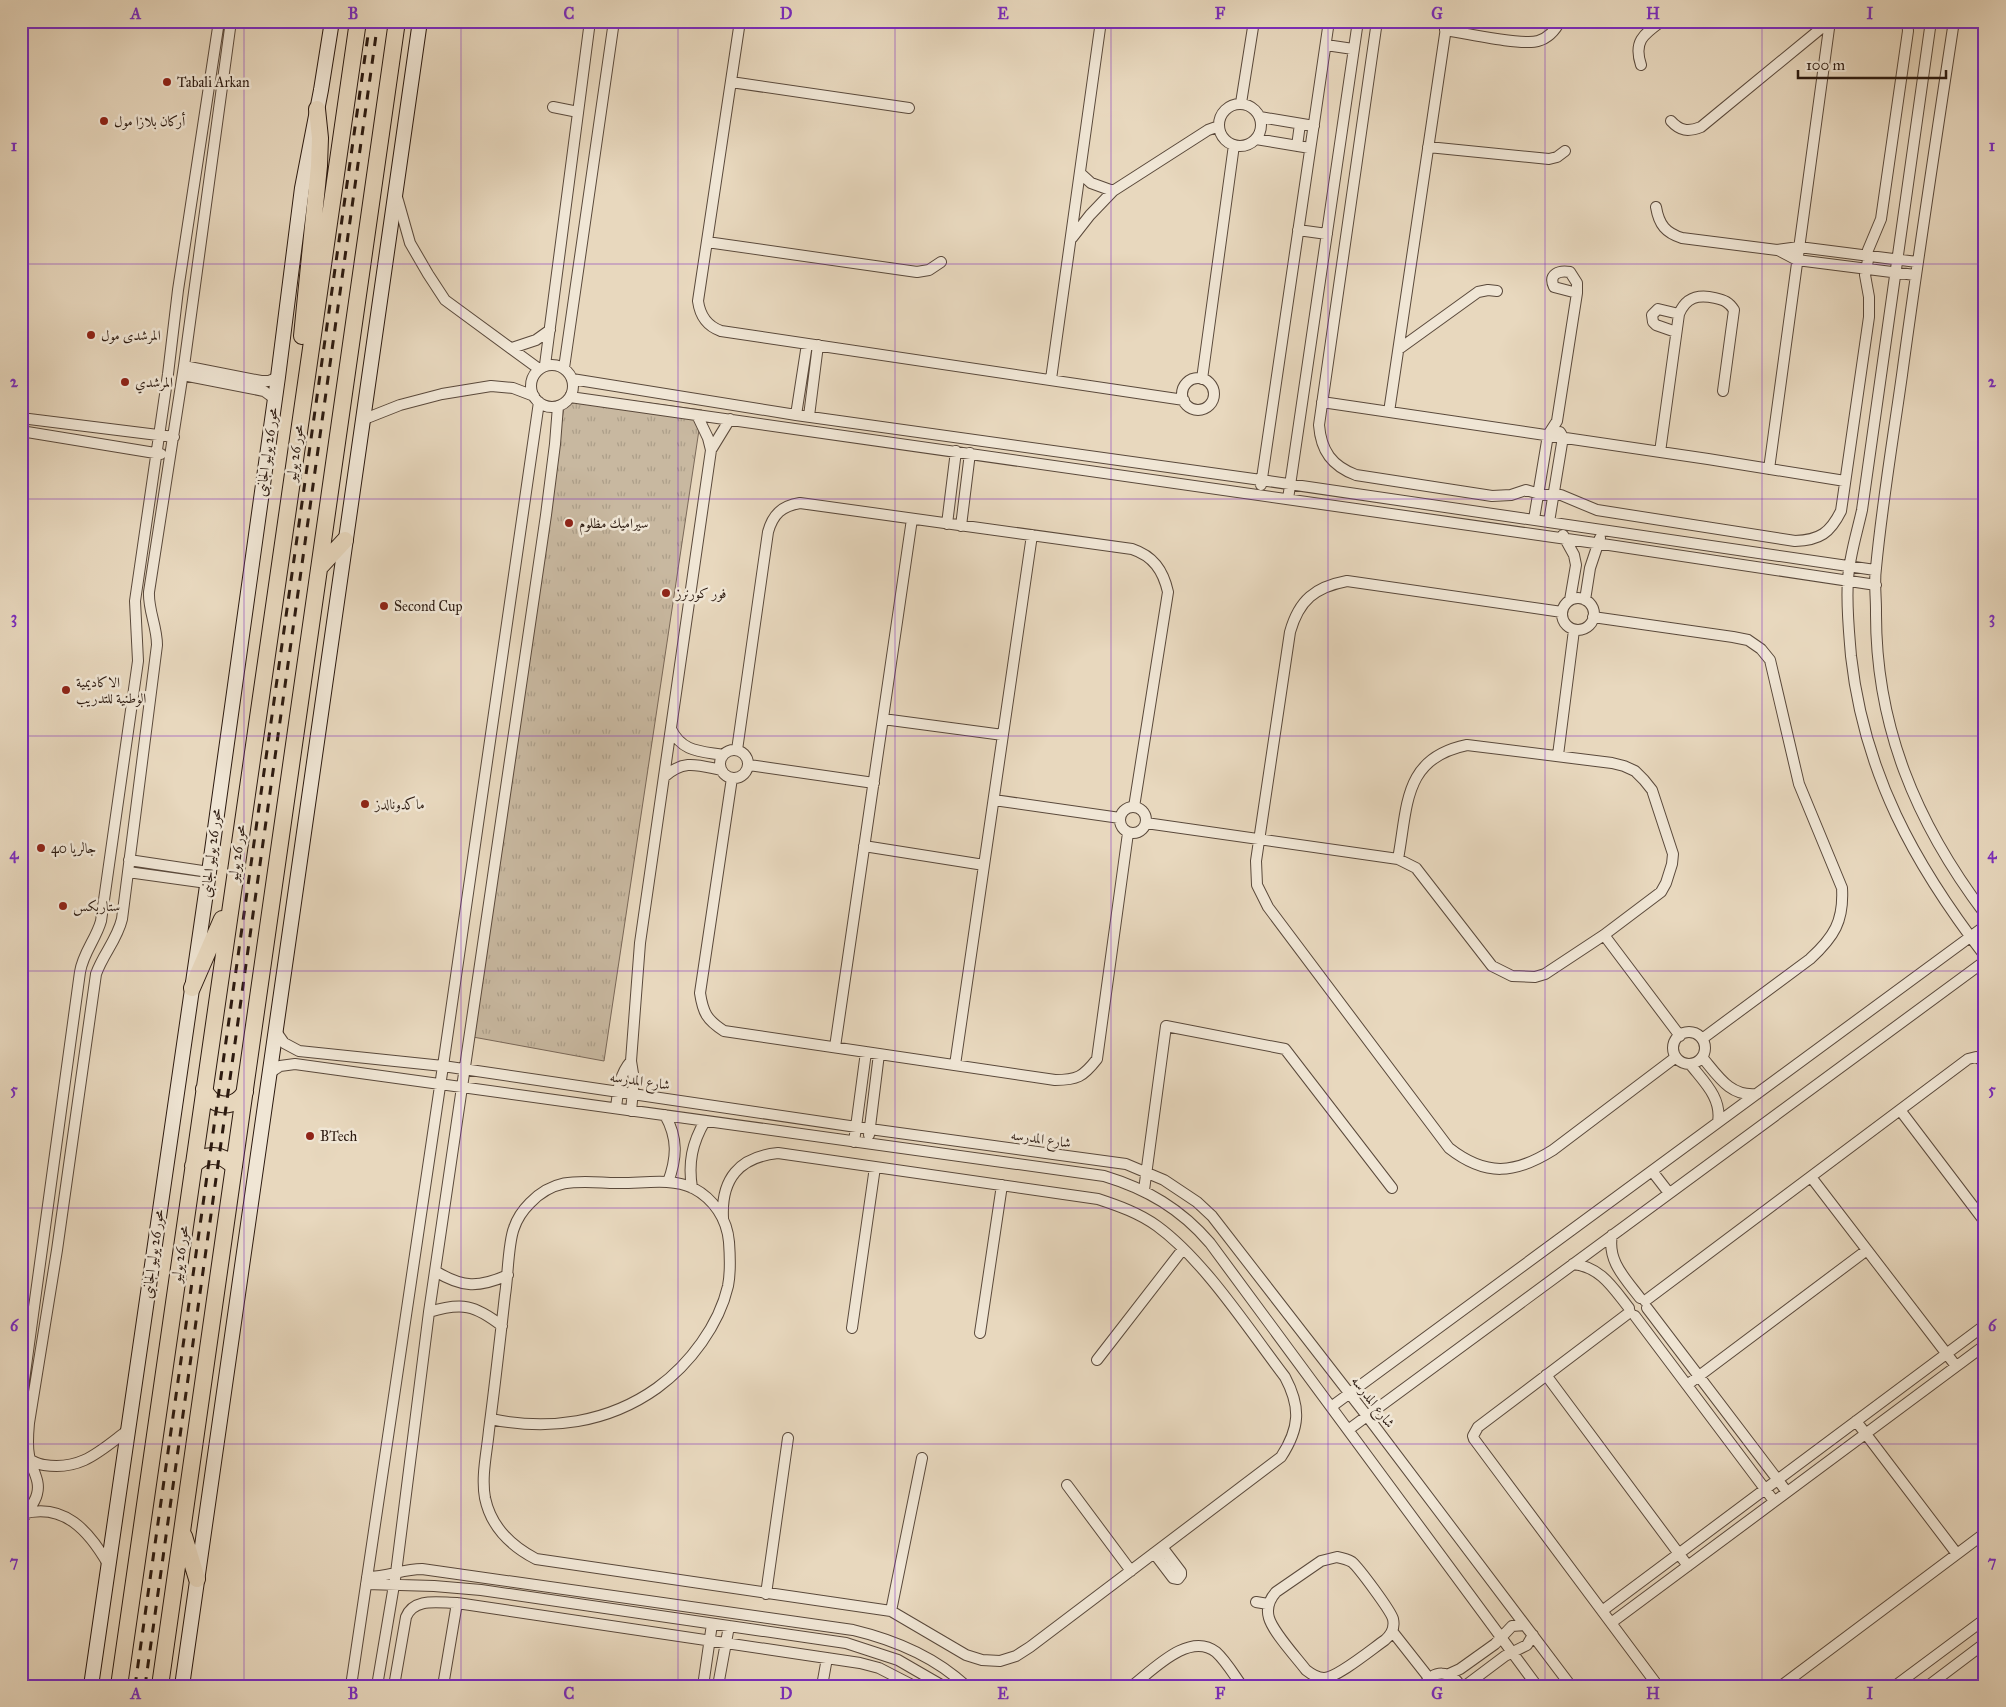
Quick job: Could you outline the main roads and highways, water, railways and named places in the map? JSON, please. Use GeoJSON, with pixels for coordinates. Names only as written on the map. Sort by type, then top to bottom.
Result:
{"type":"FeatureCollection","features":[{"type":"Feature","properties":{"kind":"highway","name":"محور 26 يوليو"},"geometry":{"type":"LineString","coordinates":[[119,1686],[358,21]]}},
{"type":"Feature","properties":{"kind":"highway"},"geometry":{"type":"LineString","coordinates":[[160,1686],[397,21]]}},
{"type":"Feature","properties":{"kind":"highway"},"geometry":{"type":"LineString","coordinates":[[307,372],[303,355],[302,337],[319,159],[320,124],[317,109]]}},
{"type":"Feature","properties":{"kind":"highway"},"geometry":{"type":"LineString","coordinates":[[320,568],[345,540]]}},
{"type":"Feature","properties":{"kind":"highway"},"geometry":{"type":"LineString","coordinates":[[192,988],[231,898]]}},
{"type":"Feature","properties":{"kind":"highway"},"geometry":{"type":"LineString","coordinates":[[204,1089],[213,1102],[223,1105],[238,1100],[244,1092]]}},
{"type":"Feature","properties":{"kind":"highway"},"geometry":{"type":"LineString","coordinates":[[193,1166],[206,1156],[216,1156],[226,1160],[234,1167]]}},
{"type":"Feature","properties":{"kind":"highway"},"geometry":{"type":"LineString","coordinates":[[182,1530],[197,1579]]}},
{"type":"Feature","properties":{"kind":"main road","name":"محور 26 يوليو الجانبى"},"geometry":{"type":"LineString","coordinates":[[91,1686],[208,878],[278,377],[302,188],[332,21]]}},
{"type":"Feature","properties":{"kind":"main road"},"geometry":{"type":"LineString","coordinates":[[182,1686],[420,21]]}},
{"type":"Feature","properties":{"kind":"railway"},"geometry":{"type":"LineString","coordinates":[[135,1686],[370,21]]}},
{"type":"Feature","properties":{"kind":"railway"},"geometry":{"type":"LineString","coordinates":[[145,1686],[378,21]]}},
{"type":"Feature","properties":{"kind":"place","name":"Tabali Arkan"},"geometry":{"type":"Point","coordinates":[167,82]}},
{"type":"Feature","properties":{"kind":"place","name":"أركان بلازا مول"},"geometry":{"type":"Point","coordinates":[104,121]}},
{"type":"Feature","properties":{"kind":"place","name":"المرشدى مول"},"geometry":{"type":"Point","coordinates":[91,335]}},
{"type":"Feature","properties":{"kind":"place","name":"المرشدي"},"geometry":{"type":"Point","coordinates":[125,382]}},
{"type":"Feature","properties":{"kind":"place","name":"سيراميك مظلوم"},"geometry":{"type":"Point","coordinates":[569,523]}},
{"type":"Feature","properties":{"kind":"place","name":"فور كورنرز"},"geometry":{"type":"Point","coordinates":[666,593]}},
{"type":"Feature","properties":{"kind":"place","name":"Second Cup"},"geometry":{"type":"Point","coordinates":[384,606]}},
{"type":"Feature","properties":{"kind":"place","name":"الاكاديمية الوطنية للتدريب"},"geometry":{"type":"Point","coordinates":[66,690]}},
{"type":"Feature","properties":{"kind":"place","name":"ماكدونالدز"},"geometry":{"type":"Point","coordinates":[365,804]}},
{"type":"Feature","properties":{"kind":"place","name":"جالريا 40"},"geometry":{"type":"Point","coordinates":[41,848]}},
{"type":"Feature","properties":{"kind":"place","name":"ستاربكس"},"geometry":{"type":"Point","coordinates":[63,906]}},
{"type":"Feature","properties":{"kind":"place","name":"BTech"},"geometry":{"type":"Point","coordinates":[310,1136]}}]}
